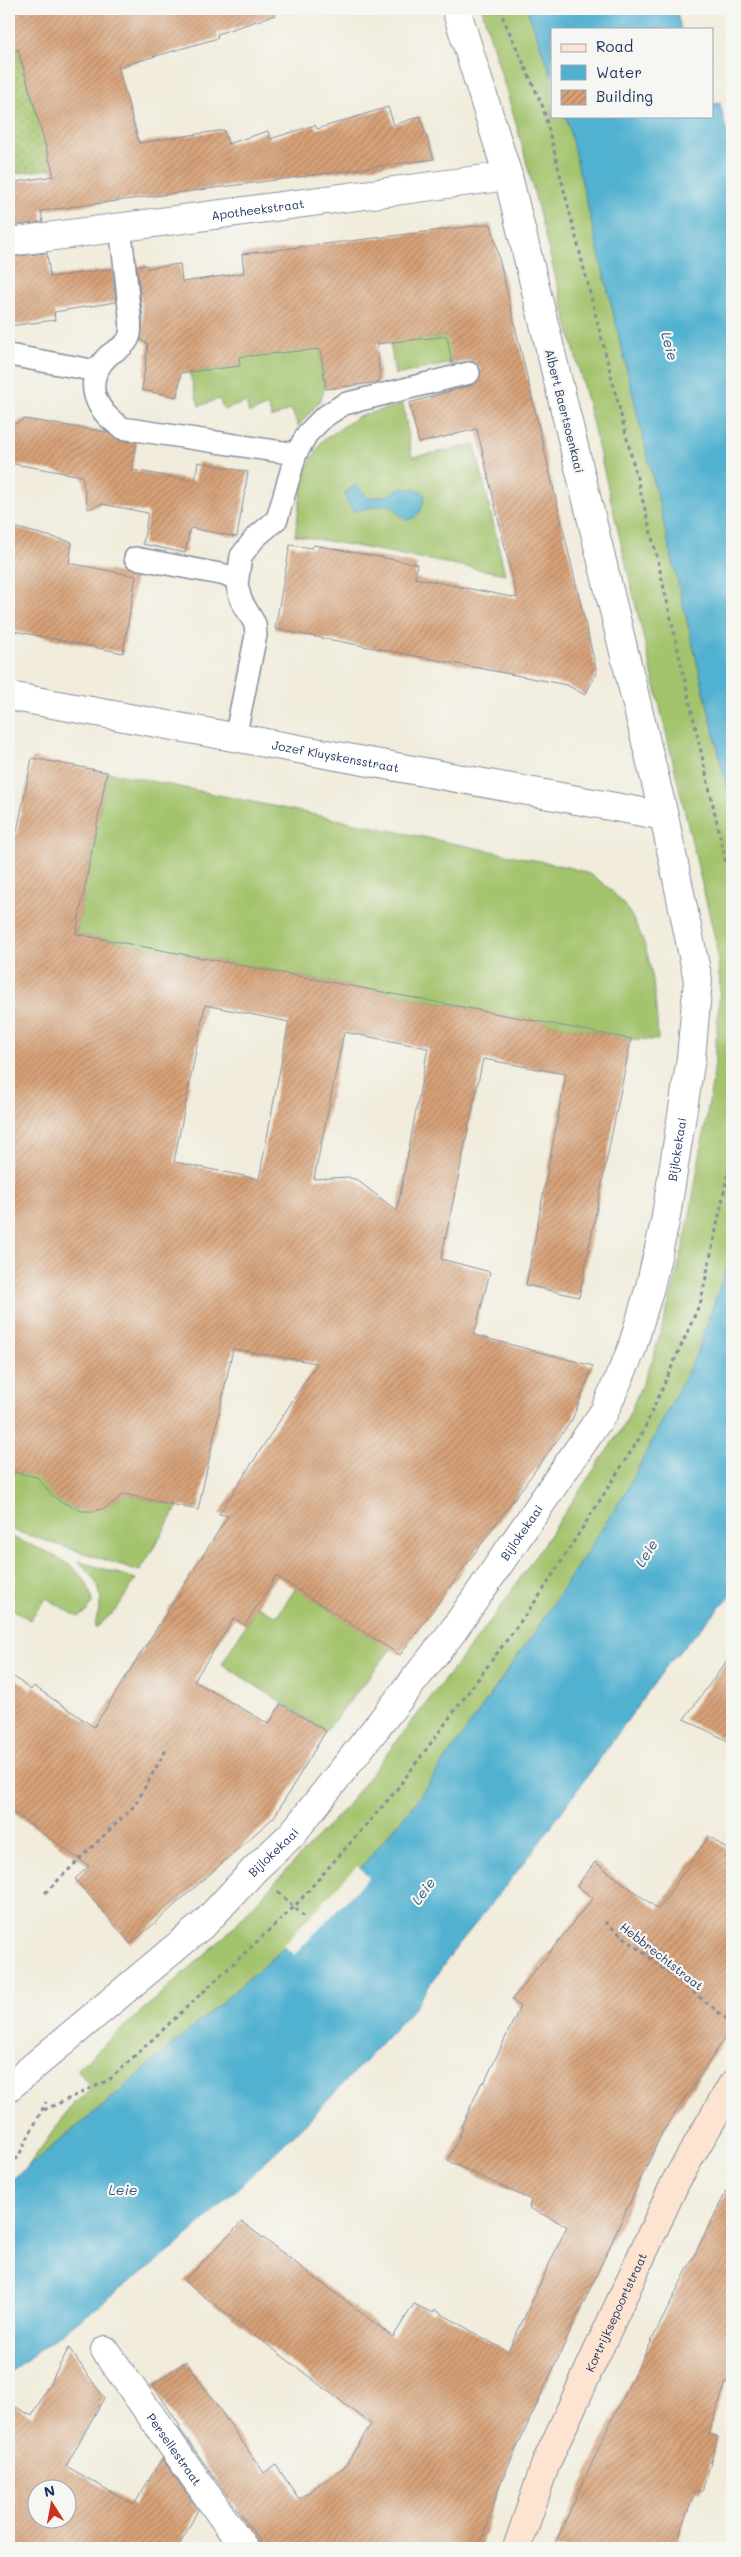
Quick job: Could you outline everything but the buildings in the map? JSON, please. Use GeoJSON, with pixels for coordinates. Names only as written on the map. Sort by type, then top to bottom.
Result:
{"type":"FeatureCollection","features":[{"type":"Feature","properties":{"kind":"street","name":"Albert Baertsoenkaai"},"geometry":{"type":"LineString","coordinates":[[456,9],[508,176],[664,816]]}},
{"type":"Feature","properties":{"kind":"street","name":"Apotheekstraat"},"geometry":{"type":"LineString","coordinates":[[9,242],[508,176]]}},
{"type":"Feature","properties":{"kind":"street","name":"Jozef Kluyskensstraat"},"geometry":{"type":"LineString","coordinates":[[9,696],[664,816]]}},
{"type":"Feature","properties":{"kind":"street","name":"Bijlokekaai"},"geometry":{"type":"LineString","coordinates":[[9,2087],[206,1922],[255,1869],[292,1834],[453,1631],[604,1412],[630,1351],[650,1287],[665,1222],[691,1058],[698,980],[664,816]]}},
{"type":"Feature","properties":{"kind":"street","name":"Kortrijksepoortstraat"},"geometry":{"type":"LineString","coordinates":[[517,2548],[546,2463],[668,2198],[732,2085]]}},
{"type":"Feature","properties":{"kind":"street","name":"Persellestraat"},"geometry":{"type":"LineString","coordinates":[[105,2350],[244,2548]]}},
{"type":"Feature","properties":{"kind":"lane"},"geometry":{"type":"LineString","coordinates":[[120,226],[130,318],[130,335],[123,347],[107,356],[97,371],[93,388],[98,406],[109,420],[122,428],[296,454]]}},
{"type":"Feature","properties":{"kind":"lane"},"geometry":{"type":"LineString","coordinates":[[9,355],[97,371]]}},
{"type":"Feature","properties":{"kind":"lane"},"geometry":{"type":"LineString","coordinates":[[235,738],[256,635],[255,624],[241,600],[236,577],[241,556],[255,538],[277,519],[296,454],[307,434],[324,417],[344,404],[469,373]]}},
{"type":"Feature","properties":{"kind":"lane"},"geometry":{"type":"LineString","coordinates":[[135,558],[236,577]]}},
{"type":"Feature","properties":{"kind":"path"},"geometry":{"type":"LineString","coordinates":[[499,9],[543,107],[657,557],[732,889]]}},
{"type":"Feature","properties":{"kind":"path"},"geometry":{"type":"LineString","coordinates":[[45,1893],[135,1805],[167,1748]]}},
{"type":"Feature","properties":{"kind":"path","name":"Hebbrechtstraat"},"geometry":{"type":"LineString","coordinates":[[605,1922],[732,2023]]}},
{"type":"Feature","properties":{"kind":"green space"},"geometry":{"type":"Polygon","coordinates":[[[482,9],[527,9],[551,74],[551,118],[567,119],[732,808],[732,1241],[729,1260],[697,1353],[626,1492],[534,1633],[415,1803],[362,1866],[284,1948],[107,2102],[28,2166],[72,2105],[92,2089],[77,2069],[222,1939],[343,1810],[495,1615],[625,1424],[653,1358],[672,1293],[688,1226],[714,1072],[720,985],[716,943],[593,425],[521,141],[482,9]]]}},
{"type":"Feature","properties":{"kind":"green space"},"geometry":{"type":"Polygon","coordinates":[[[18,49],[53,169],[9,174],[9,52],[18,49]]]}},
{"type":"Feature","properties":{"kind":"green space"},"geometry":{"type":"Polygon","coordinates":[[[234,327],[320,349],[325,384],[324,392],[316,406],[298,426],[291,409],[272,418],[268,406],[249,413],[246,402],[224,410],[219,399],[199,406],[189,372],[240,366],[234,327]]]}},
{"type":"Feature","properties":{"kind":"green space"},"geometry":{"type":"Polygon","coordinates":[[[447,336],[466,360],[395,375],[390,342],[447,336]]]}},
{"type":"Feature","properties":{"kind":"green space"},"geometry":{"type":"Polygon","coordinates":[[[403,404],[412,457],[475,445],[505,574],[295,535],[304,473],[322,441],[357,417],[403,404]]]}},
{"type":"Feature","properties":{"kind":"green space"},"geometry":{"type":"Polygon","coordinates":[[[107,772],[585,872],[613,892],[627,910],[638,929],[651,971],[655,994],[658,1040],[631,1039],[76,934],[107,772]]]}},
{"type":"Feature","properties":{"kind":"green space"},"geometry":{"type":"Polygon","coordinates":[[[9,1471],[41,1477],[57,1499],[78,1509],[101,1508],[124,1494],[178,1506],[140,1571],[9,1529],[9,1471]]]}},
{"type":"Feature","properties":{"kind":"green space"},"geometry":{"type":"Polygon","coordinates":[[[9,1536],[48,1553],[73,1568],[83,1578],[89,1589],[92,1603],[87,1612],[78,1617],[46,1598],[30,1620],[9,1607],[9,1536]]]}},
{"type":"Feature","properties":{"kind":"green space"},"geometry":{"type":"Polygon","coordinates":[[[78,1561],[136,1579],[116,1610],[96,1628],[100,1602],[99,1589],[92,1577],[78,1561]]]}},
{"type":"Feature","properties":{"kind":"green space"},"geometry":{"type":"Polygon","coordinates":[[[296,1588],[391,1649],[326,1731],[222,1664],[257,1606],[277,1616],[296,1588]]]}},
{"type":"Feature","properties":{"kind":"water"},"geometry":{"type":"Polygon","coordinates":[[[527,9],[676,9],[681,28],[551,28],[551,74],[527,9]]]}},
{"type":"Feature","properties":{"kind":"water","name":"Leie"},"geometry":{"type":"Polygon","coordinates":[[[720,103],[732,156],[732,808],[566,118],[714,118],[714,104],[720,103]]]}},
{"type":"Feature","properties":{"kind":"water"},"geometry":{"type":"Polygon","coordinates":[[[357,485],[368,498],[390,495],[398,489],[406,488],[421,491],[425,495],[420,512],[414,517],[405,520],[392,506],[386,505],[353,511],[346,500],[345,492],[357,485]]]}},
{"type":"Feature","properties":{"kind":"water","name":"Leie"},"geometry":{"type":"Polygon","coordinates":[[[732,1241],[732,1594],[668,1664],[531,1854],[452,1953],[413,2009],[314,2115],[176,2247],[9,2373],[9,2182],[107,2102],[284,1948],[362,1866],[415,1803],[534,1633],[626,1492],[697,1353],[729,1260],[732,1241]]]}},
{"type":"Feature","properties":{"kind":"pier"},"geometry":{"type":"Polygon","coordinates":[[[357,1866],[369,1877],[294,1955],[283,1945],[357,1866]]]}}]}
